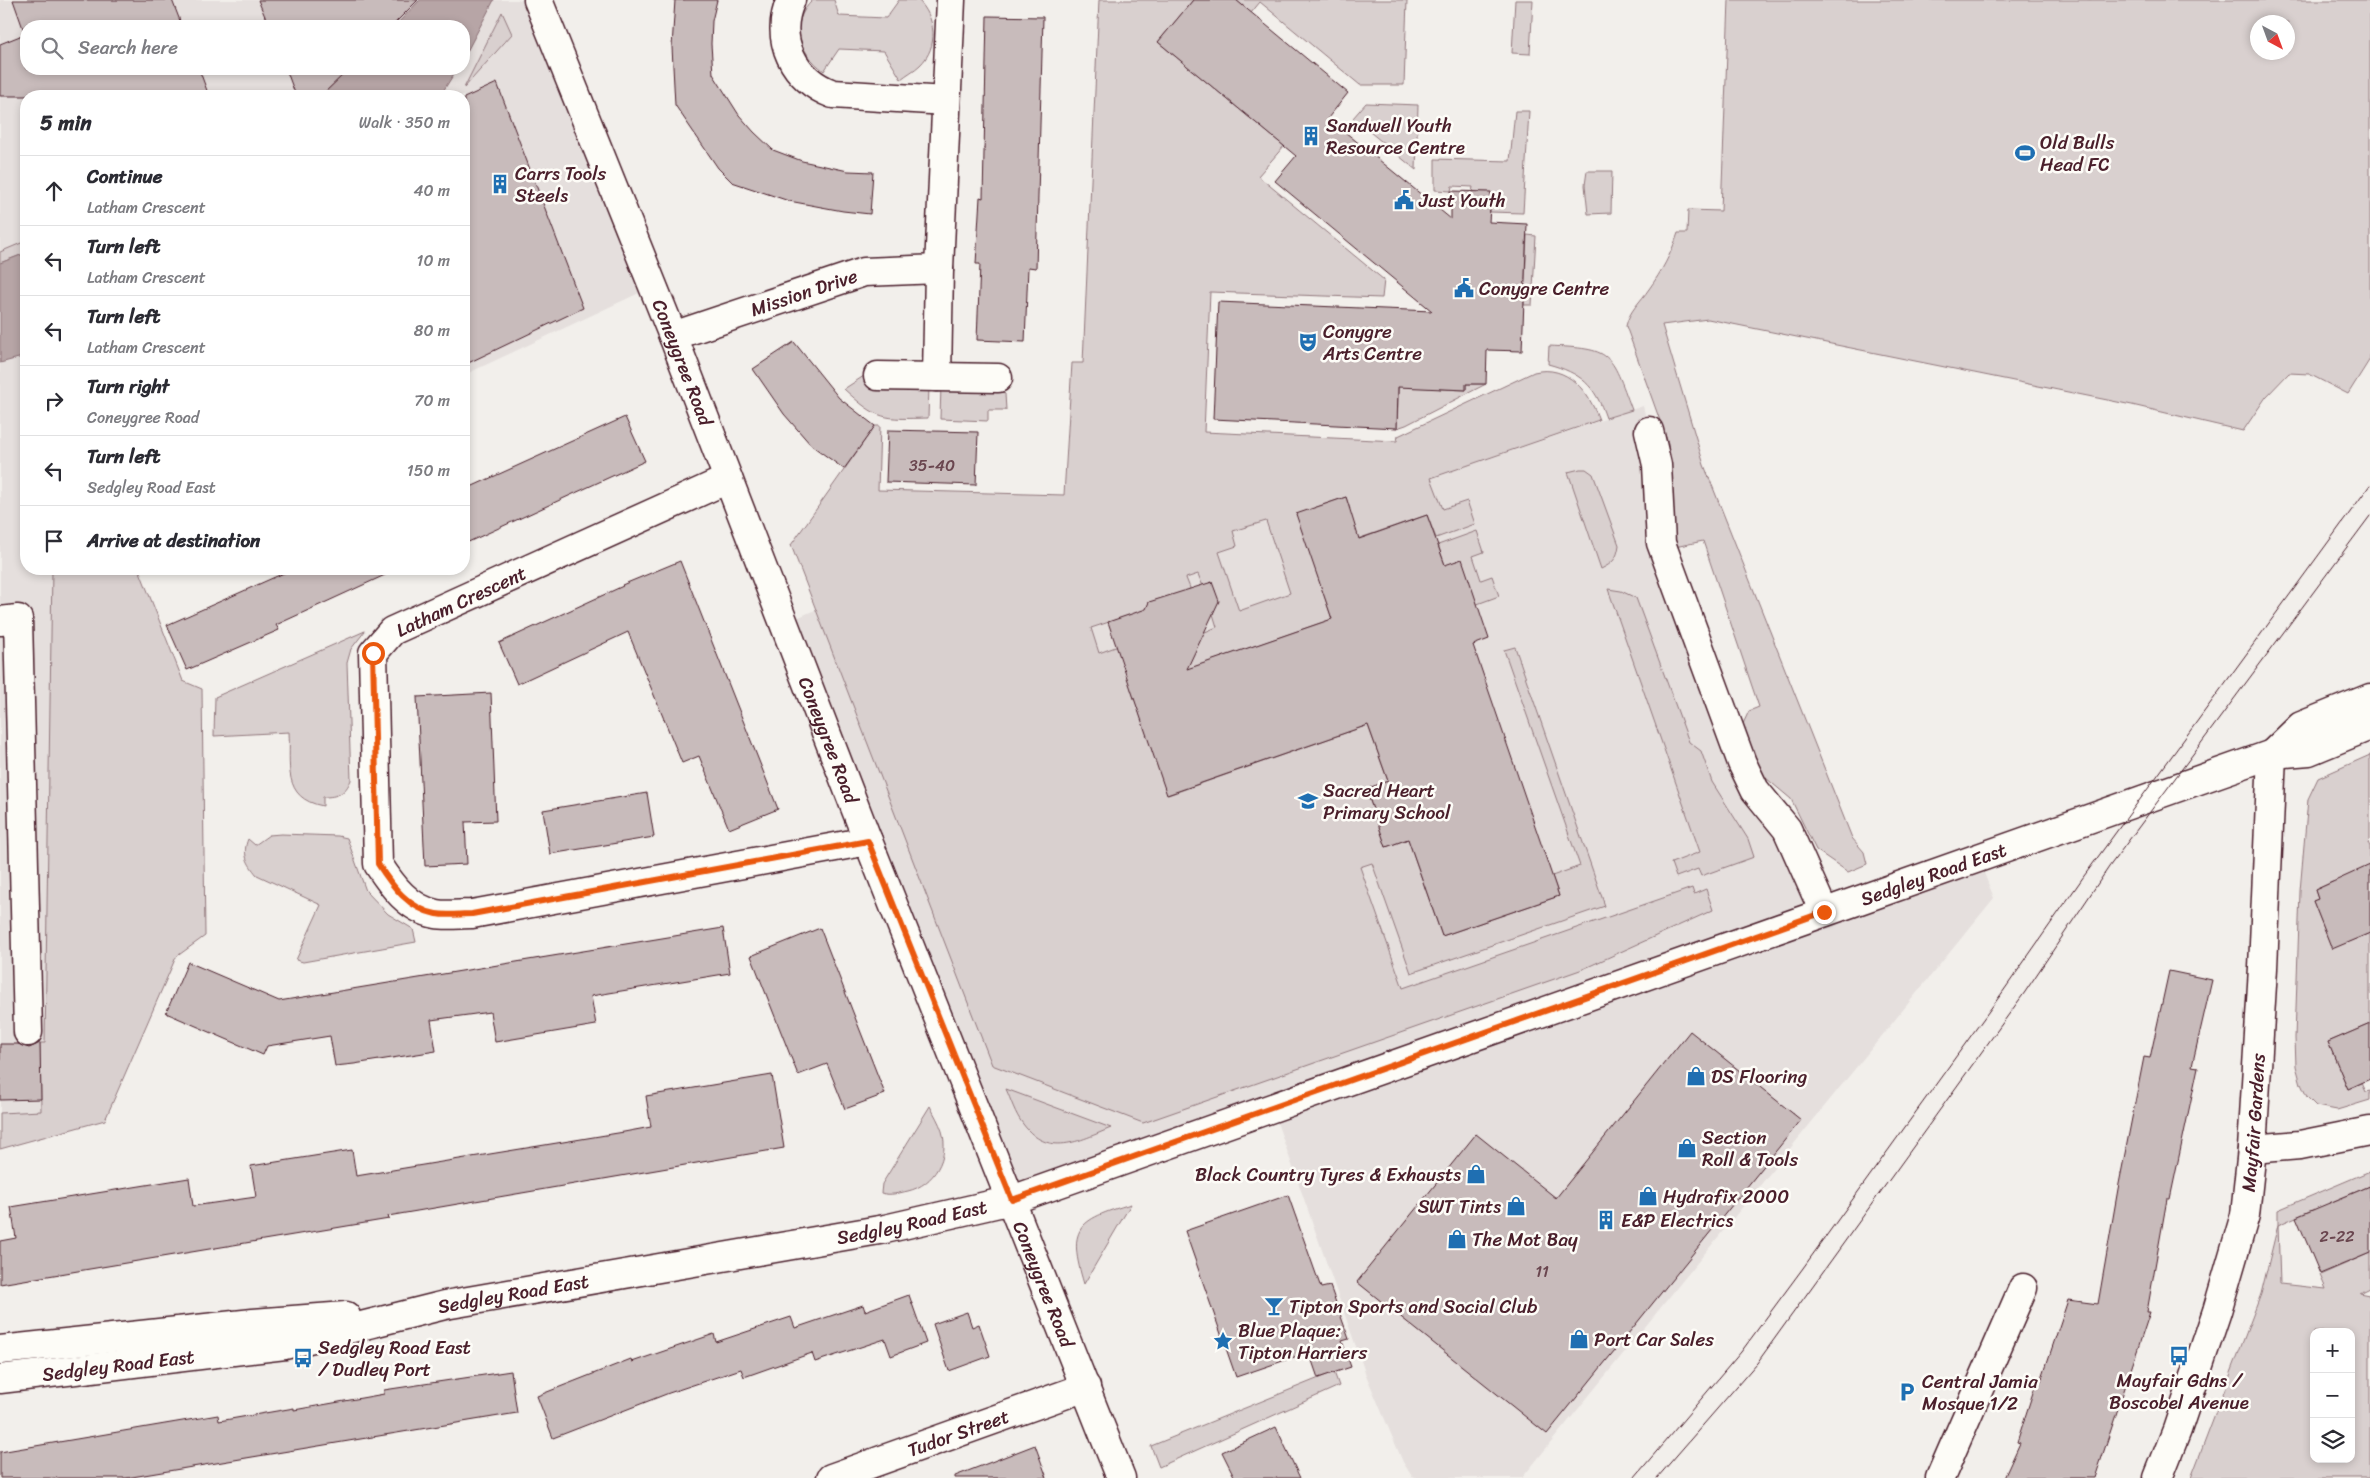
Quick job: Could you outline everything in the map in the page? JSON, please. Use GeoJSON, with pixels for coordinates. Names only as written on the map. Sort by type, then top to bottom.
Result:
{"type":"FeatureCollection","features":[{"type":"Feature","properties":{"kind":"street","name":"Coneygree Road"},"geometry":{"type":"LineString","coordinates":[[538,0],[673,336],[868,841],[1121,1478]]}},
{"type":"Feature","properties":{"kind":"street"},"geometry":{"type":"LineString","coordinates":[[791,0],[786,11],[784,30],[786,47],[804,77],[818,88],[833,94],[946,101]]}},
{"type":"Feature","properties":{"kind":"street"},"geometry":{"type":"LineString","coordinates":[[937,376],[939,269],[951,0]]}},
{"type":"Feature","properties":{"kind":"street","name":"Mission Drive"},"geometry":{"type":"LineString","coordinates":[[673,336],[864,272],[939,269]]}},
{"type":"Feature","properties":{"kind":"street"},"geometry":{"type":"LineString","coordinates":[[878,376],[998,378]]}},
{"type":"Feature","properties":{"kind":"street"},"geometry":{"type":"LineString","coordinates":[[1649,430],[1657,465],[1661,543],[1742,763],[1755,790],[1788,829],[1824,912]]}},
{"type":"Feature","properties":{"kind":"street","name":"Latham Crescent"},"geometry":{"type":"LineString","coordinates":[[728,479],[392,631],[373,653],[378,864],[394,889],[414,905],[436,914],[472,914],[868,841]]}},
{"type":"Feature","properties":{"kind":"street"},"geometry":{"type":"LineString","coordinates":[[0,621],[18,619],[28,1032]]}},
{"type":"Feature","properties":{"kind":"street"},"geometry":{"type":"LineString","coordinates":[[2272,754],[2301,726],[2370,698]]}},
{"type":"Feature","properties":{"kind":"street"},"geometry":{"type":"LineString","coordinates":[[2272,754],[2308,751],[2370,726]]}},
{"type":"Feature","properties":{"kind":"street","name":"Sedgley Road East"},"geometry":{"type":"LineString","coordinates":[[0,1379],[285,1345],[410,1312],[885,1229],[1012,1200],[2272,754]]}},
{"type":"Feature","properties":{"kind":"street","name":"Mayfair Gardens"},"geometry":{"type":"LineString","coordinates":[[2158,1478],[2178,1430],[2246,1215],[2263,968],[2272,754]]}},
{"type":"Feature","properties":{"kind":"street"},"geometry":{"type":"LineString","coordinates":[[2252,1149],[2300,1145],[2370,1132]]}},
{"type":"Feature","properties":{"kind":"street"},"geometry":{"type":"LineString","coordinates":[[1940,1478],[2023,1288]]}},
{"type":"Feature","properties":{"kind":"street","name":"Sedgley Road East"},"geometry":{"type":"LineString","coordinates":[[0,1350],[253,1323],[410,1312]]}},
{"type":"Feature","properties":{"kind":"street","name":"Tudor Street"},"geometry":{"type":"LineString","coordinates":[[831,1478],[1086,1387]]}},
{"type":"Feature","properties":{"kind":"shaded area"},"geometry":{"type":"Polygon","coordinates":[[[0,0],[538,0],[652,287],[470,372],[470,90],[20,90],[20,575],[53,575],[45,1043],[40,1044],[41,1112],[0,1113],[0,0]]]}},
{"type":"Feature","properties":{"kind":"shaded area"},"geometry":{"type":"Polygon","coordinates":[[[420,0],[494,0],[470,46],[470,20],[401,20],[420,0]]]}},
{"type":"Feature","properties":{"kind":"shaded area"},"geometry":{"type":"Polygon","coordinates":[[[813,0],[834,0],[839,16],[886,18],[899,0],[918,0],[929,15],[932,23],[933,32],[930,50],[926,58],[916,69],[901,79],[884,51],[839,49],[824,71],[809,56],[800,38],[800,19],[805,9],[813,0]]]}},
{"type":"Feature","properties":{"kind":"shaded area"},"geometry":{"type":"Polygon","coordinates":[[[1099,0],[1193,0],[1158,42],[1284,146],[1258,176],[1384,280],[1382,298],[1210,292],[1204,432],[1397,441],[1398,436],[1534,372],[1546,371],[1557,372],[1576,382],[1583,390],[1599,420],[1431,478],[1443,509],[1467,501],[1475,524],[1436,538],[1427,515],[1311,555],[1332,619],[1131,689],[1168,795],[1368,725],[1388,781],[1366,789],[1386,847],[1408,839],[1442,936],[1559,896],[1552,876],[1580,866],[1504,650],[1515,647],[1605,906],[1411,973],[1372,863],[1360,867],[1403,988],[1692,888],[1694,894],[1706,889],[1713,910],[1583,969],[1143,1123],[992,1065],[791,545],[875,426],[880,426],[878,490],[1064,495],[1072,363],[1083,363],[1099,0]],[[1346,497],[1314,508],[1317,519],[1350,509],[1346,497]],[[1266,521],[1233,531],[1237,546],[1219,552],[1239,611],[1290,593],[1266,521]],[[1198,574],[1186,578],[1190,588],[1184,601],[1200,618],[1205,632],[1217,627],[1213,614],[1215,590],[1202,584],[1198,574]],[[1133,614],[1091,628],[1099,653],[1121,645],[1133,614]]]}},
{"type":"Feature","properties":{"kind":"shaded area"},"geometry":{"type":"Polygon","coordinates":[[[1236,0],[1407,0],[1404,85],[1360,85],[1260,2],[1251,13],[1236,0]]]}},
{"type":"Feature","properties":{"kind":"shaded area"},"geometry":{"type":"Polygon","coordinates":[[[1515,0],[1533,0],[1530,54],[1512,53],[1515,0]]]}},
{"type":"Feature","properties":{"kind":"shaded area"},"geometry":{"type":"Polygon","coordinates":[[[1729,0],[2370,0],[2370,359],[2348,394],[2309,374],[2289,373],[2266,397],[2243,431],[2132,405],[1708,319],[1662,325],[1704,465],[1852,838],[1864,852],[1867,864],[1848,872],[1816,850],[1791,799],[1754,768],[1740,730],[1749,711],[1759,707],[1703,541],[1675,547],[1668,443],[1626,326],[1632,311],[1662,269],[1678,233],[1687,233],[1688,210],[1721,211],[1729,0]]]}},
{"type":"Feature","properties":{"kind":"shaded area"},"geometry":{"type":"Polygon","coordinates":[[[502,12],[512,34],[464,88],[502,12]]]}},
{"type":"Feature","properties":{"kind":"shaded area"},"geometry":{"type":"Polygon","coordinates":[[[343,75],[453,75],[444,90],[327,90],[343,75]]]}},
{"type":"Feature","properties":{"kind":"shaded area"},"geometry":{"type":"Polygon","coordinates":[[[1366,103],[1418,105],[1416,170],[1353,118],[1366,103]]]}},
{"type":"Feature","properties":{"kind":"shaded area"},"geometry":{"type":"Polygon","coordinates":[[[1515,111],[1529,111],[1523,213],[1490,212],[1491,193],[1472,192],[1473,187],[1452,186],[1451,191],[1435,190],[1435,159],[1510,161],[1515,111]]]}},
{"type":"Feature","properties":{"kind":"shaded area"},"geometry":{"type":"Polygon","coordinates":[[[1587,171],[1612,171],[1611,213],[1588,214],[1585,185],[1587,171]]]}},
{"type":"Feature","properties":{"kind":"shaded area"},"geometry":{"type":"Polygon","coordinates":[[[1527,235],[1536,236],[1532,305],[1524,305],[1527,235]]]}},
{"type":"Feature","properties":{"kind":"shaded area"},"geometry":{"type":"Polygon","coordinates":[[[20,244],[20,255],[0,263],[0,252],[20,244]]]}},
{"type":"Feature","properties":{"kind":"shaded area"},"geometry":{"type":"Polygon","coordinates":[[[20,255],[20,358],[0,363],[0,263],[20,255]]]}},
{"type":"Feature","properties":{"kind":"shaded area"},"geometry":{"type":"Polygon","coordinates":[[[1549,346],[1586,349],[1598,352],[1606,357],[1619,376],[1632,410],[1606,418],[1597,397],[1585,382],[1578,376],[1548,364],[1549,346]]]}},
{"type":"Feature","properties":{"kind":"shaded area"},"geometry":{"type":"Polygon","coordinates":[[[876,368],[929,386],[928,418],[891,418],[882,416],[874,413],[844,389],[876,368]]]}},
{"type":"Feature","properties":{"kind":"shaded area"},"geometry":{"type":"Polygon","coordinates":[[[1399,374],[1440,389],[1466,390],[1466,384],[1486,384],[1397,428],[1399,374]]]}},
{"type":"Feature","properties":{"kind":"shaded area"},"geometry":{"type":"Polygon","coordinates":[[[941,385],[999,388],[1005,394],[1006,410],[988,410],[988,421],[940,419],[941,385]]]}},
{"type":"Feature","properties":{"kind":"shaded area","name":"Sacred Heart Primary School"},"geometry":{"type":"Polygon","coordinates":[[[1643,406],[1649,431],[1659,508],[1742,763],[1824,912],[1978,858],[1994,898],[1522,1478],[1413,1478],[1403,1462],[1366,1375],[1272,1108],[1012,1200],[785,623],[815,610],[1337,491],[1431,478],[1643,406]]]}},
{"type":"Feature","properties":{"kind":"shaded area"},"geometry":{"type":"Polygon","coordinates":[[[1586,469],[1593,474],[1619,545],[1614,560],[1601,569],[1568,472],[1586,469]]]}},
{"type":"Feature","properties":{"kind":"shaded area"},"geometry":{"type":"Polygon","coordinates":[[[1477,531],[1484,552],[1473,556],[1481,580],[1492,576],[1499,596],[1461,610],[1438,545],[1477,531]]]}},
{"type":"Feature","properties":{"kind":"shaded area"},"geometry":{"type":"Polygon","coordinates":[[[52,575],[141,575],[183,681],[202,689],[205,936],[176,957],[105,1120],[0,1149],[0,1113],[41,1111],[40,1043],[45,1043],[52,575]]]}},
{"type":"Feature","properties":{"kind":"shaded area"},"geometry":{"type":"Polygon","coordinates":[[[1608,589],[1621,591],[1636,598],[1689,742],[1701,751],[1712,782],[1748,839],[1754,857],[1701,876],[1698,869],[1676,877],[1671,863],[1700,852],[1608,589]]]}},
{"type":"Feature","properties":{"kind":"shaded area"},"geometry":{"type":"Polygon","coordinates":[[[365,631],[351,649],[347,663],[351,780],[346,789],[340,794],[323,797],[323,806],[310,802],[300,796],[294,788],[290,768],[289,732],[214,736],[215,697],[365,631]]]}},
{"type":"Feature","properties":{"kind":"shaded area"},"geometry":{"type":"Polygon","coordinates":[[[2370,755],[2370,840],[2368,842],[2370,847],[2370,877],[2332,882],[2315,890],[2318,899],[2313,901],[2332,948],[2370,933],[2370,1024],[2328,1042],[2348,1089],[2362,1083],[2366,1092],[2370,1091],[2370,1100],[2337,1110],[2316,1106],[2307,1097],[2296,1066],[2295,1038],[2300,891],[2308,799],[2318,778],[2370,755]]]}},
{"type":"Feature","properties":{"kind":"shaded area"},"geometry":{"type":"Polygon","coordinates":[[[269,835],[347,838],[366,891],[388,914],[413,929],[416,942],[303,962],[296,960],[321,905],[257,875],[246,858],[245,849],[248,839],[255,845],[269,835]]]}},
{"type":"Feature","properties":{"kind":"shaded area"},"geometry":{"type":"Polygon","coordinates":[[[1006,1089],[1111,1128],[1087,1138],[1064,1144],[1053,1144],[1043,1141],[1033,1134],[1020,1120],[1006,1089]]]}},
{"type":"Feature","properties":{"kind":"shaded area"},"geometry":{"type":"Polygon","coordinates":[[[930,1106],[941,1128],[944,1141],[942,1160],[938,1168],[925,1183],[917,1188],[894,1194],[881,1193],[882,1184],[930,1106]]]}},
{"type":"Feature","properties":{"kind":"shaded area"},"geometry":{"type":"Polygon","coordinates":[[[2370,1171],[2370,1186],[2329,1203],[2332,1212],[2318,1218],[2314,1209],[2278,1225],[2278,1210],[2370,1171]]]}},
{"type":"Feature","properties":{"kind":"shaded area"},"geometry":{"type":"Polygon","coordinates":[[[1131,1204],[1084,1284],[1077,1250],[1077,1238],[1081,1229],[1098,1215],[1131,1204]]]}},
{"type":"Feature","properties":{"kind":"shaded area"},"geometry":{"type":"Polygon","coordinates":[[[2278,1225],[2280,1284],[2326,1289],[2320,1275],[2370,1253],[2370,1288],[2360,1293],[2370,1295],[2370,1478],[2191,1478],[2261,1294],[2278,1225]]]}},
{"type":"Feature","properties":{"kind":"shaded area"},"geometry":{"type":"Polygon","coordinates":[[[1334,1372],[1339,1386],[1159,1467],[1151,1446],[1334,1372]]]}},
{"type":"Feature","properties":{"kind":"building"},"geometry":{"type":"Polygon","coordinates":[[[13,0],[172,0],[180,20],[20,20],[13,0]]]}},
{"type":"Feature","properties":{"kind":"building"},"geometry":{"type":"Polygon","coordinates":[[[258,0],[418,0],[398,20],[266,20],[258,0]]]}},
{"type":"Feature","properties":{"kind":"building"},"geometry":{"type":"Polygon","coordinates":[[[675,0],[717,0],[712,21],[713,74],[739,115],[773,150],[802,161],[848,171],[873,172],[870,214],[789,201],[732,182],[718,168],[675,105],[672,47],[675,0]]]}},
{"type":"Feature","properties":{"kind":"building"},"geometry":{"type":"Polygon","coordinates":[[[1193,0],[1236,0],[1348,93],[1328,118],[1451,219],[1451,191],[1491,192],[1489,222],[1527,224],[1522,351],[1487,350],[1486,384],[1466,384],[1466,390],[1398,387],[1397,428],[1213,419],[1218,302],[1432,311],[1275,181],[1296,156],[1158,42],[1193,0]]]}},
{"type":"Feature","properties":{"kind":"building"},"geometry":{"type":"Polygon","coordinates":[[[987,16],[1043,17],[1036,268],[1028,267],[1025,342],[977,340],[980,264],[976,264],[980,197],[983,198],[987,16]]]}},
{"type":"Feature","properties":{"kind":"building"},"geometry":{"type":"Polygon","coordinates":[[[20,36],[20,75],[201,75],[207,90],[20,90],[20,96],[0,96],[0,44],[20,36]]]}},
{"type":"Feature","properties":{"kind":"building"},"geometry":{"type":"Polygon","coordinates":[[[288,75],[343,75],[327,90],[294,90],[288,75]]]}},
{"type":"Feature","properties":{"kind":"building","name":"Carrs Tools Steels"},"geometry":{"type":"Polygon","coordinates":[[[497,83],[583,308],[470,362],[470,95],[497,83]]]}},
{"type":"Feature","properties":{"kind":"building"},"geometry":{"type":"Polygon","coordinates":[[[794,342],[839,398],[875,426],[844,469],[811,445],[784,414],[753,369],[794,342]]]}},
{"type":"Feature","properties":{"kind":"building"},"geometry":{"type":"Polygon","coordinates":[[[625,417],[645,461],[470,541],[470,487],[625,417]]]}},
{"type":"Feature","properties":{"kind":"building"},"geometry":{"type":"Polygon","coordinates":[[[888,430],[978,432],[976,485],[886,482],[888,430]]]}},
{"type":"Feature","properties":{"kind":"building"},"geometry":{"type":"Polygon","coordinates":[[[1346,497],[1359,539],[1427,515],[1445,565],[1462,559],[1489,639],[1473,645],[1559,896],[1442,936],[1408,839],[1386,847],[1366,789],[1388,781],[1368,725],[1167,795],[1108,622],[1146,609],[1149,602],[1212,582],[1219,601],[1187,669],[1332,619],[1296,514],[1346,497]]]}},
{"type":"Feature","properties":{"kind":"building"},"geometry":{"type":"Polygon","coordinates":[[[680,561],[778,809],[729,829],[699,756],[682,763],[628,632],[517,684],[499,643],[622,585],[680,561]]]}},
{"type":"Feature","properties":{"kind":"building"},"geometry":{"type":"Polygon","coordinates":[[[280,575],[385,575],[276,625],[279,630],[187,670],[167,625],[280,575]]]}},
{"type":"Feature","properties":{"kind":"building"},"geometry":{"type":"Polygon","coordinates":[[[491,693],[496,821],[465,822],[467,864],[425,866],[417,697],[491,693]]]}},
{"type":"Feature","properties":{"kind":"building"},"geometry":{"type":"Polygon","coordinates":[[[647,793],[654,837],[550,854],[543,810],[647,793]]]}},
{"type":"Feature","properties":{"kind":"building"},"geometry":{"type":"Polygon","coordinates":[[[2370,865],[2370,933],[2332,949],[2313,901],[2318,899],[2315,890],[2370,865]]]}},
{"type":"Feature","properties":{"kind":"building"},"geometry":{"type":"Polygon","coordinates":[[[723,928],[730,973],[591,996],[596,1025],[495,1042],[490,1012],[431,1020],[436,1051],[354,1064],[335,1066],[330,1036],[267,1046],[263,1055],[166,1013],[188,962],[279,1001],[723,928]]]}},
{"type":"Feature","properties":{"kind":"building"},"geometry":{"type":"Polygon","coordinates":[[[820,928],[885,1094],[845,1109],[827,1064],[798,1075],[751,956],[820,928]]]}},
{"type":"Feature","properties":{"kind":"building"},"geometry":{"type":"Polygon","coordinates":[[[2169,971],[2212,980],[2192,1066],[2198,1067],[2170,1199],[2167,1199],[2147,1312],[2150,1312],[2095,1478],[2004,1478],[2020,1443],[2017,1442],[2037,1380],[2041,1381],[2068,1300],[2098,1304],[2144,1057],[2150,1058],[2169,971]]]}},
{"type":"Feature","properties":{"kind":"building"},"geometry":{"type":"Polygon","coordinates":[[[2370,1024],[2370,1079],[2348,1089],[2328,1042],[2370,1024]]]}},
{"type":"Feature","properties":{"kind":"building"},"geometry":{"type":"Polygon","coordinates":[[[1690,1031],[1801,1120],[1547,1434],[1357,1282],[1476,1134],[1556,1198],[1690,1031]]]}},
{"type":"Feature","properties":{"kind":"building"},"geometry":{"type":"Polygon","coordinates":[[[40,1043],[41,1099],[0,1100],[0,1044],[18,1044],[29,1048],[40,1043]]]}},
{"type":"Feature","properties":{"kind":"building"},"geometry":{"type":"Polygon","coordinates":[[[772,1075],[784,1148],[388,1216],[389,1219],[0,1284],[0,1241],[16,1238],[11,1207],[189,1178],[193,1206],[256,1197],[251,1166],[352,1150],[356,1176],[624,1132],[651,1127],[646,1096],[772,1075]]]}},
{"type":"Feature","properties":{"kind":"building"},"geometry":{"type":"Polygon","coordinates":[[[2370,1186],[2370,1253],[2320,1274],[2296,1217],[2370,1186]]]}},
{"type":"Feature","properties":{"kind":"building","name":"Tipton Sports and Social Club"},"geometry":{"type":"Polygon","coordinates":[[[1288,1195],[1321,1288],[1330,1286],[1349,1339],[1342,1341],[1351,1367],[1318,1378],[1309,1352],[1236,1377],[1185,1231],[1288,1195]]]}},
{"type":"Feature","properties":{"kind":"building"},"geometry":{"type":"Polygon","coordinates":[[[909,1295],[926,1343],[891,1356],[885,1339],[815,1362],[812,1353],[744,1377],[741,1369],[669,1393],[553,1438],[537,1396],[631,1359],[632,1362],[714,1334],[716,1342],[791,1317],[795,1328],[863,1305],[865,1311],[909,1295]]]}},
{"type":"Feature","properties":{"kind":"building"},"geometry":{"type":"Polygon","coordinates":[[[967,1312],[972,1327],[979,1324],[990,1356],[949,1371],[933,1324],[967,1312]]]}},
{"type":"Feature","properties":{"kind":"building"},"geometry":{"type":"Polygon","coordinates":[[[511,1371],[517,1413],[126,1478],[0,1478],[0,1452],[218,1415],[219,1421],[294,1408],[294,1410],[384,1394],[384,1390],[511,1371]]]}},
{"type":"Feature","properties":{"kind":"building"},"geometry":{"type":"Polygon","coordinates":[[[1276,1427],[1300,1478],[1235,1478],[1222,1452],[1276,1427]]]}},
{"type":"Feature","properties":{"kind":"building"},"geometry":{"type":"Polygon","coordinates":[[[1035,1445],[1047,1478],[955,1478],[955,1476],[1035,1445]]]}},
{"type":"Feature","properties":{"kind":"tram line"},"geometry":{"type":"LineString","coordinates":[[1634,1478],[1741,1352],[2002,993],[2084,876],[2370,485]]}},
{"type":"Feature","properties":{"kind":"tram line"},"geometry":{"type":"LineString","coordinates":[[1657,1478],[1757,1363],[2025,992],[2109,867],[2370,516]]}},
{"type":"Feature","properties":{"kind":"place","name":"Sandwell Youth Resource Centre"},"geometry":{"type":"Point","coordinates":[1311,136]}},
{"type":"Feature","properties":{"kind":"place","name":"Old Bulls Head FC"},"geometry":{"type":"Point","coordinates":[2025,153]}},
{"type":"Feature","properties":{"kind":"place","name":"Carrs Tools Steels"},"geometry":{"type":"Point","coordinates":[500,184]}},
{"type":"Feature","properties":{"kind":"place","name":"Just Youth"},"geometry":{"type":"Point","coordinates":[1404,200]}},
{"type":"Feature","properties":{"kind":"place","name":"Conygre Centre"},"geometry":{"type":"Point","coordinates":[1464,288]}},
{"type":"Feature","properties":{"kind":"place","name":"Conygre Arts Centre"},"geometry":{"type":"Point","coordinates":[1308,342]}},
{"type":"Feature","properties":{"kind":"place","name":"Sacred Heart Primary School"},"geometry":{"type":"Point","coordinates":[1308,801]}},
{"type":"Feature","properties":{"kind":"place","name":"DS Flooring"},"geometry":{"type":"Point","coordinates":[1696,1076]}},
{"type":"Feature","properties":{"kind":"place","name":"Section Roll & Tools"},"geometry":{"type":"Point","coordinates":[1687,1148]}},
{"type":"Feature","properties":{"kind":"place","name":"Black Country Tyres & Exhausts"},"geometry":{"type":"Point","coordinates":[1476,1174]}},
{"type":"Feature","properties":{"kind":"place","name":"Hydrafix 2000"},"geometry":{"type":"Point","coordinates":[1648,1196]}},
{"type":"Feature","properties":{"kind":"place","name":"SWT Tints"},"geometry":{"type":"Point","coordinates":[1516,1206]}},
{"type":"Feature","properties":{"kind":"place","name":"E&P Electrics"},"geometry":{"type":"Point","coordinates":[1606,1220]}},
{"type":"Feature","properties":{"kind":"place","name":"The Mot Bay"},"geometry":{"type":"Point","coordinates":[1457,1239]}},
{"type":"Feature","properties":{"kind":"place","name":"Tipton Sports and Social Club"},"geometry":{"type":"Point","coordinates":[1274,1306]}},
{"type":"Feature","properties":{"kind":"place","name":"Port Car Sales"},"geometry":{"type":"Point","coordinates":[1579,1339]}},
{"type":"Feature","properties":{"kind":"place","name":"Blue Plaque: Tipton Harriers"},"geometry":{"type":"Point","coordinates":[1223,1341]}},
{"type":"Feature","properties":{"kind":"place","name":"Mayfair Gdns / Boscobel Avenue"},"geometry":{"type":"Point","coordinates":[2179,1356]}},
{"type":"Feature","properties":{"kind":"place","name":"Sedgley Road East / Dudley Port"},"geometry":{"type":"Point","coordinates":[303,1358]}},
{"type":"Feature","properties":{"kind":"place","name":"Central Jamia Mosque 1/2"},"geometry":{"type":"Point","coordinates":[1907,1392]}},
{"type":"Feature","properties":{"kind":"route"},"geometry":{"type":"LineString","coordinates":[[373,653],[378,864],[394,889],[414,905],[436,914],[472,914],[868,841],[1012,1200],[1824,912]]}}]}
